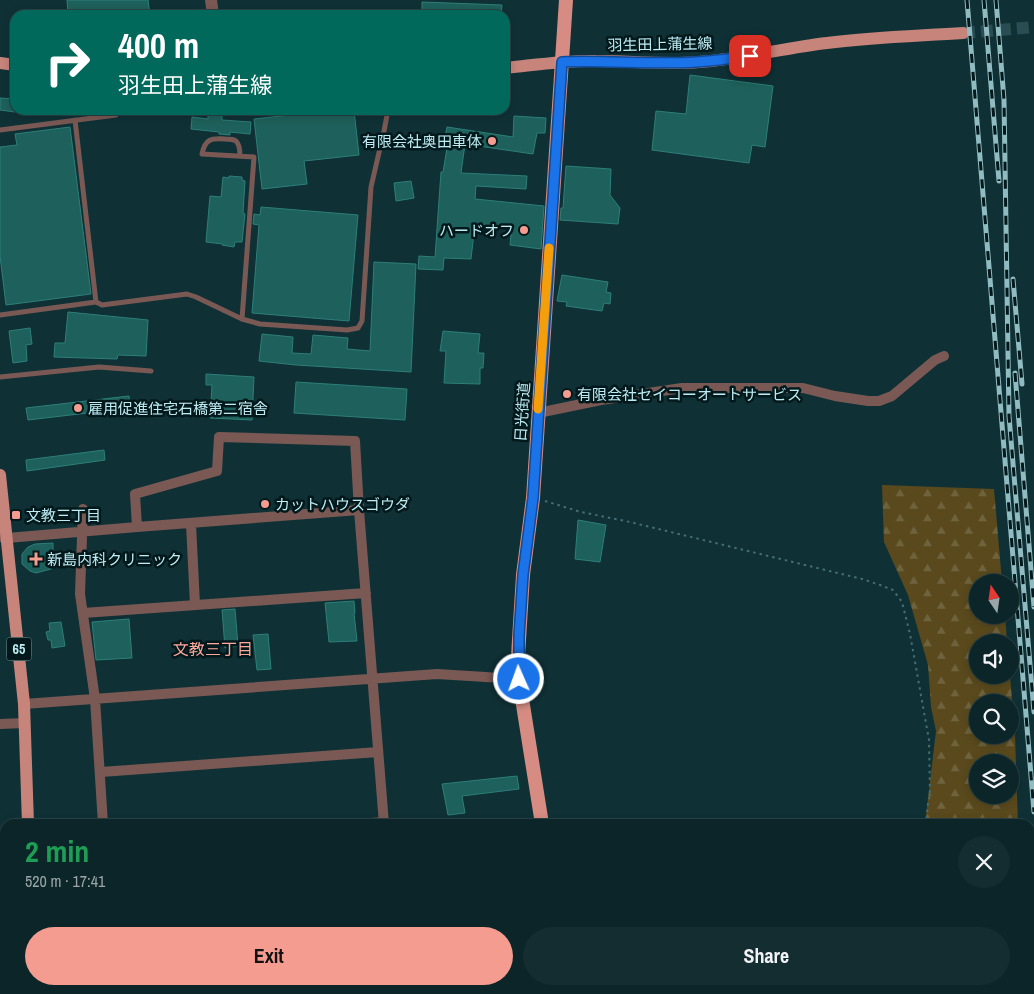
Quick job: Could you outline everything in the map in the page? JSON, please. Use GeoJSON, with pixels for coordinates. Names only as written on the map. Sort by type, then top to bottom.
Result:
{"type":"FeatureCollection","features":[{"type":"Feature","properties":{"kind":"highway","name":"日光街道"},"geometry":{"type":"LineString","coordinates":[[541,819],[519,679],[519,636],[523,575],[533,498],[566,0]]}},
{"type":"Feature","properties":{"kind":"main road","name":"羽生田上蒲生線"},"geometry":{"type":"LineString","coordinates":[[510,67],[562,62],[595,61],[697,62],[750,56],[825,43],[963,33]]}},
{"type":"Feature","properties":{"kind":"main road","name":"65"},"geometry":{"type":"LineString","coordinates":[[0,475],[4,538],[24,704],[28,819]]}},
{"type":"Feature","properties":{"kind":"street"},"geometry":{"type":"LineString","coordinates":[[538,413],[601,400],[682,388],[803,388],[835,396],[878,401],[892,396],[936,360],[944,356]]}},
{"type":"Feature","properties":{"kind":"street"},"geometry":{"type":"LineString","coordinates":[[137,527],[135,494],[217,471],[219,437],[355,441],[384,819]]}},
{"type":"Feature","properties":{"kind":"street"},"geometry":{"type":"LineString","coordinates":[[84,509],[80,594],[95,699],[103,819]]}},
{"type":"Feature","properties":{"kind":"street"},"geometry":{"type":"LineString","coordinates":[[4,538],[359,510]]}},
{"type":"Feature","properties":{"kind":"street"},"geometry":{"type":"LineString","coordinates":[[191,524],[195,605]]}},
{"type":"Feature","properties":{"kind":"street"},"geometry":{"type":"LineString","coordinates":[[83,613],[366,593]]}},
{"type":"Feature","properties":{"kind":"street"},"geometry":{"type":"LineString","coordinates":[[24,704],[437,674],[519,679]]}},
{"type":"Feature","properties":{"kind":"street"},"geometry":{"type":"LineString","coordinates":[[0,724],[25,723]]}},
{"type":"Feature","properties":{"kind":"street"},"geometry":{"type":"LineString","coordinates":[[101,772],[378,752]]}},
{"type":"Feature","properties":{"kind":"lane"},"geometry":{"type":"LineString","coordinates":[[0,130],[116,115]]}},
{"type":"Feature","properties":{"kind":"lane"},"geometry":{"type":"LineString","coordinates":[[0,315],[96,302],[102,305],[187,294],[242,319],[260,324],[347,330],[358,328],[362,321],[371,187],[387,115]]}},
{"type":"Feature","properties":{"kind":"lane"},"geometry":{"type":"LineString","coordinates":[[75,120],[96,302]]}},
{"type":"Feature","properties":{"kind":"lane"},"geometry":{"type":"LineString","coordinates":[[240,156],[238,142],[214,138],[204,145],[202,154],[254,157],[242,319]]}},
{"type":"Feature","properties":{"kind":"lane"},"geometry":{"type":"LineString","coordinates":[[0,377],[100,366],[152,371]]}},
{"type":"Feature","properties":{"kind":"path"},"geometry":{"type":"LineString","coordinates":[[533,498],[581,512],[630,522],[862,579],[893,590],[902,602],[910,634],[929,740],[930,794],[926,819]]}},
{"type":"Feature","properties":{"kind":"green space"},"geometry":{"type":"Polygon","coordinates":[[[882,485],[994,489],[1001,574],[969,574],[969,624],[1006,624],[1006,634],[969,634],[969,684],[1011,684],[1012,694],[969,694],[969,744],[1015,744],[1016,754],[969,754],[969,804],[1017,804],[1018,819],[926,819],[936,731],[931,707],[928,665],[908,595],[884,542],[882,485]]]}},
{"type":"Feature","properties":{"kind":"building"},"geometry":{"type":"Polygon","coordinates":[[[67,0],[148,0],[149,10],[68,10],[67,0]]]}},
{"type":"Feature","properties":{"kind":"building"},"geometry":{"type":"Polygon","coordinates":[[[422,2],[502,5],[502,10],[422,10],[422,2]]]}},
{"type":"Feature","properties":{"kind":"building"},"geometry":{"type":"Polygon","coordinates":[[[690,75],[773,86],[765,147],[752,145],[749,163],[652,150],[656,111],[686,114],[690,75]]]}},
{"type":"Feature","properties":{"kind":"building"},"geometry":{"type":"Polygon","coordinates":[[[0,98],[10,99],[10,111],[0,110],[0,98]]]}},
{"type":"Feature","properties":{"kind":"building"},"geometry":{"type":"Polygon","coordinates":[[[208,115],[222,115],[222,120],[251,122],[250,134],[230,132],[230,135],[191,129],[192,117],[208,119],[208,115]]]}},
{"type":"Feature","properties":{"kind":"building"},"geometry":{"type":"Polygon","coordinates":[[[291,115],[355,115],[359,155],[304,161],[307,184],[262,189],[254,119],[291,115]]]}},
{"type":"Feature","properties":{"kind":"building"},"geometry":{"type":"Polygon","coordinates":[[[514,116],[546,118],[545,133],[537,133],[533,154],[465,144],[461,173],[527,176],[526,189],[476,186],[475,199],[544,206],[541,249],[510,245],[512,225],[475,224],[471,259],[444,258],[443,270],[418,269],[419,256],[435,257],[441,172],[443,172],[448,142],[444,141],[447,127],[513,137],[514,116]]]}},
{"type":"Feature","properties":{"kind":"building"},"geometry":{"type":"Polygon","coordinates":[[[70,127],[91,294],[6,305],[0,256],[0,147],[17,145],[15,134],[70,127]]]}},
{"type":"Feature","properties":{"kind":"building"},"geometry":{"type":"Polygon","coordinates":[[[566,166],[611,169],[610,195],[620,208],[618,224],[560,220],[561,208],[563,208],[566,166]]]}},
{"type":"Feature","properties":{"kind":"building"},"geometry":{"type":"Polygon","coordinates":[[[229,176],[242,177],[242,180],[245,181],[243,213],[245,214],[242,242],[235,242],[234,247],[206,242],[210,196],[221,197],[223,177],[229,178],[229,176]]]}},
{"type":"Feature","properties":{"kind":"building"},"geometry":{"type":"Polygon","coordinates":[[[411,181],[414,198],[396,201],[394,183],[411,181]]]}},
{"type":"Feature","properties":{"kind":"building"},"geometry":{"type":"Polygon","coordinates":[[[261,207],[358,215],[349,321],[252,313],[259,225],[253,224],[254,214],[260,215],[261,207]]]}},
{"type":"Feature","properties":{"kind":"building"},"geometry":{"type":"Polygon","coordinates":[[[374,262],[416,264],[411,372],[259,361],[262,334],[293,337],[292,353],[311,354],[313,335],[348,338],[347,349],[370,351],[374,262]]]}},
{"type":"Feature","properties":{"kind":"building"},"geometry":{"type":"Polygon","coordinates":[[[562,275],[608,282],[606,292],[611,293],[610,304],[604,303],[602,311],[566,306],[567,302],[557,301],[562,275]]]}},
{"type":"Feature","properties":{"kind":"building"},"geometry":{"type":"Polygon","coordinates":[[[68,312],[148,320],[146,356],[118,355],[117,359],[54,357],[55,343],[65,343],[68,312]]]}},
{"type":"Feature","properties":{"kind":"building"},"geometry":{"type":"Polygon","coordinates":[[[30,328],[32,344],[26,345],[27,361],[13,363],[9,331],[30,328]]]}},
{"type":"Feature","properties":{"kind":"building"},"geometry":{"type":"Polygon","coordinates":[[[443,331],[480,334],[478,353],[484,353],[483,368],[480,368],[480,384],[444,383],[446,351],[440,351],[443,331]]]}},
{"type":"Feature","properties":{"kind":"building"},"geometry":{"type":"Polygon","coordinates":[[[206,374],[254,377],[252,420],[210,418],[212,385],[206,385],[206,374]]]}},
{"type":"Feature","properties":{"kind":"building"},"geometry":{"type":"Polygon","coordinates":[[[296,382],[407,389],[405,420],[294,413],[296,382]]]}},
{"type":"Feature","properties":{"kind":"building","name":"雇用促進住宅石橋第二宿舎"},"geometry":{"type":"Polygon","coordinates":[[[129,396],[130,408],[28,420],[26,408],[129,396]]]}},
{"type":"Feature","properties":{"kind":"building","name":"雇用促進住宅石橋第二宿舎"},"geometry":{"type":"Polygon","coordinates":[[[104,450],[105,460],[27,471],[26,460],[104,450]]]}},
{"type":"Feature","properties":{"kind":"building"},"geometry":{"type":"Polygon","coordinates":[[[578,520],[606,525],[600,562],[575,559],[578,520]]]}},
{"type":"Feature","properties":{"kind":"building"},"geometry":{"type":"Polygon","coordinates":[[[53,543],[55,556],[51,569],[36,573],[30,571],[22,564],[22,554],[28,547],[35,544],[53,543]]]}},
{"type":"Feature","properties":{"kind":"building"},"geometry":{"type":"Polygon","coordinates":[[[354,601],[357,641],[329,642],[325,603],[354,601]]]}},
{"type":"Feature","properties":{"kind":"building"},"geometry":{"type":"Polygon","coordinates":[[[235,609],[238,646],[225,648],[222,610],[235,609]]]}},
{"type":"Feature","properties":{"kind":"building"},"geometry":{"type":"Polygon","coordinates":[[[129,619],[132,658],[96,660],[92,622],[129,619]]]}},
{"type":"Feature","properties":{"kind":"building"},"geometry":{"type":"Polygon","coordinates":[[[61,622],[65,646],[52,648],[51,640],[48,640],[46,632],[50,631],[49,623],[61,622]]]}},
{"type":"Feature","properties":{"kind":"building"},"geometry":{"type":"Polygon","coordinates":[[[268,634],[271,669],[257,670],[253,635],[268,634]]]}},
{"type":"Feature","properties":{"kind":"building"},"geometry":{"type":"Polygon","coordinates":[[[517,776],[519,789],[462,796],[465,813],[448,815],[442,784],[517,776]]]}},
{"type":"Feature","properties":{"kind":"tunnel"},"geometry":{"type":"LineString","coordinates":[[963,33],[1034,27]]}},
{"type":"Feature","properties":{"kind":"railway"},"geometry":{"type":"LineString","coordinates":[[967,0],[1034,812]]}},
{"type":"Feature","properties":{"kind":"railway"},"geometry":{"type":"LineString","coordinates":[[984,0],[999,181]]}},
{"type":"Feature","properties":{"kind":"railway"},"geometry":{"type":"LineString","coordinates":[[996,0],[1004,100],[1009,416],[1034,712]]}},
{"type":"Feature","properties":{"kind":"railway"},"geometry":{"type":"LineString","coordinates":[[1013,279],[1022,384]]}},
{"type":"Feature","properties":{"kind":"railway"},"geometry":{"type":"LineString","coordinates":[[1015,373],[1034,607]]}},
{"type":"Feature","properties":{"kind":"slow traffic"},"geometry":{"type":"LineString","coordinates":[[538,409],[549,248]]}},
{"type":"Feature","properties":{"kind":"place","name":"有限会社奥田車体"},"geometry":{"type":"Point","coordinates":[492,141]}},
{"type":"Feature","properties":{"kind":"place","name":"ハードオフ"},"geometry":{"type":"Point","coordinates":[524,230]}},
{"type":"Feature","properties":{"kind":"place","name":"有限会社セイコーオートサービス"},"geometry":{"type":"Point","coordinates":[567,394]}},
{"type":"Feature","properties":{"kind":"place","name":"雇用促進住宅石橋第二宿舎"},"geometry":{"type":"Point","coordinates":[78,408]}},
{"type":"Feature","properties":{"kind":"place","name":"カットハウスゴウダ"},"geometry":{"type":"Point","coordinates":[265,504]}},
{"type":"Feature","properties":{"kind":"place","name":"文教三丁目"},"geometry":{"type":"Point","coordinates":[16,515]}},
{"type":"Feature","properties":{"kind":"place","name":"新島内科クリニック"},"geometry":{"type":"Point","coordinates":[36,559]}},
{"type":"Feature","properties":{"kind":"district","name":"文教三丁目"},"geometry":{"type":"Point","coordinates":[213,649]}},
{"type":"Feature","properties":{"kind":"route"},"geometry":{"type":"LineString","coordinates":[[519,679],[518,656],[523,575],[533,498],[562,62],[687,63],[750,56]]}}]}
